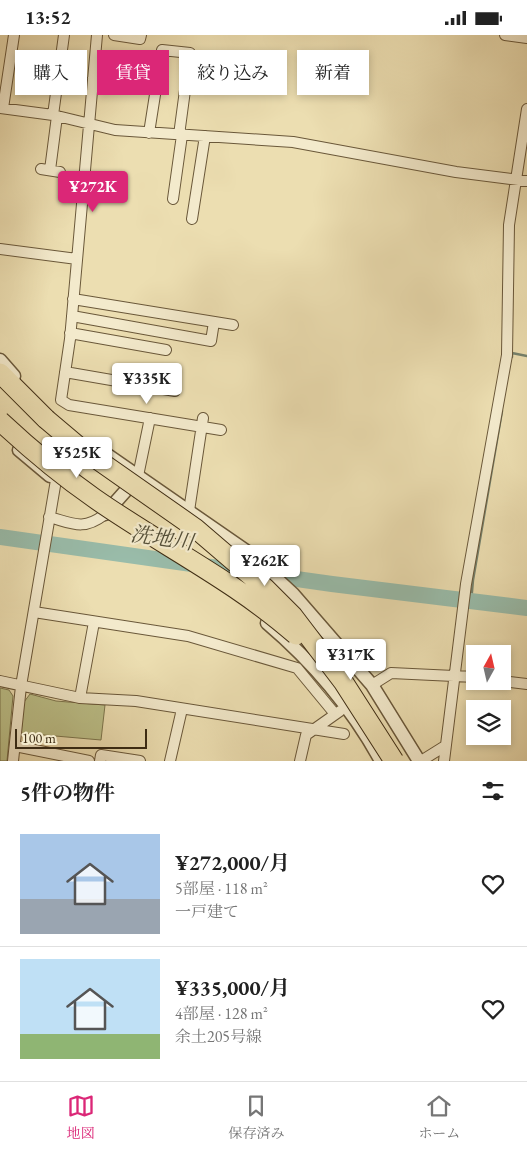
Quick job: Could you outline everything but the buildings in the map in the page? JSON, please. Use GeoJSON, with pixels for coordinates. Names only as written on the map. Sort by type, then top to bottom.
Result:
{"type":"FeatureCollection","features":[{"type":"Feature","properties":{"kind":"highway"},"geometry":{"type":"LineString","coordinates":[[0,373],[46,419],[78,445],[195,527],[243,568],[293,616],[364,712],[394,761]]}},
{"type":"Feature","properties":{"kind":"highway"},"geometry":{"type":"LineString","coordinates":[[0,421],[54,469],[95,499],[229,584],[282,622],[327,662]]}},
{"type":"Feature","properties":{"kind":"street"},"geometry":{"type":"LineString","coordinates":[[14,35],[2,108],[55,115],[115,130],[293,142],[456,173],[522,181]]}},
{"type":"Feature","properties":{"kind":"street"},"geometry":{"type":"LineString","coordinates":[[50,170],[64,35]]}},
{"type":"Feature","properties":{"kind":"street"},"geometry":{"type":"LineString","coordinates":[[97,35],[72,317],[61,400],[69,405],[203,423],[220,430]]}},
{"type":"Feature","properties":{"kind":"street"},"geometry":{"type":"LineString","coordinates":[[114,35],[140,39],[141,35]]}},
{"type":"Feature","properties":{"kind":"street"},"geometry":{"type":"LineString","coordinates":[[505,35],[527,37]]}},
{"type":"Feature","properties":{"kind":"street"},"geometry":{"type":"LineString","coordinates":[[149,133],[162,50],[190,53],[173,199]]}},
{"type":"Feature","properties":{"kind":"street"},"geometry":{"type":"LineString","coordinates":[[93,78],[97,79]]}},
{"type":"Feature","properties":{"kind":"street"},"geometry":{"type":"LineString","coordinates":[[444,761],[462,613],[506,355],[508,238],[522,181],[527,109]]}},
{"type":"Feature","properties":{"kind":"street"},"geometry":{"type":"LineString","coordinates":[[190,216],[205,136]]}},
{"type":"Feature","properties":{"kind":"street"},"geometry":{"type":"LineString","coordinates":[[0,249],[77,259]]}},
{"type":"Feature","properties":{"kind":"street"},"geometry":{"type":"LineString","coordinates":[[73,299],[112,301],[165,309],[233,325]]}},
{"type":"Feature","properties":{"kind":"street"},"geometry":{"type":"LineString","coordinates":[[72,317],[211,341],[213,319]]}},
{"type":"Feature","properties":{"kind":"street"},"geometry":{"type":"LineString","coordinates":[[70,333],[166,350]]}},
{"type":"Feature","properties":{"kind":"street"},"geometry":{"type":"LineString","coordinates":[[0,360],[45,406],[80,436],[189,511],[254,559],[293,594],[372,685],[420,761],[445,747]]}},
{"type":"Feature","properties":{"kind":"street"},"geometry":{"type":"LineString","coordinates":[[66,372],[114,376],[162,384],[175,391]]}},
{"type":"Feature","properties":{"kind":"street"},"geometry":{"type":"LineString","coordinates":[[49,517],[82,526],[91,524],[104,515],[138,476],[156,416]]}},
{"type":"Feature","properties":{"kind":"street"},"geometry":{"type":"LineString","coordinates":[[189,511],[200,469],[203,423]]}},
{"type":"Feature","properties":{"kind":"street"},"geometry":{"type":"LineString","coordinates":[[0,432],[33,463],[104,515],[211,582],[256,614],[295,647],[346,706],[381,761]]}},
{"type":"Feature","properties":{"kind":"street"},"geometry":{"type":"LineString","coordinates":[[13,761],[21,686],[56,480]]}},
{"type":"Feature","properties":{"kind":"street"},"geometry":{"type":"LineString","coordinates":[[34,612],[188,636],[298,668],[335,714]]}},
{"type":"Feature","properties":{"kind":"street"},"geometry":{"type":"LineString","coordinates":[[80,698],[94,622]]}},
{"type":"Feature","properties":{"kind":"street"},"geometry":{"type":"LineString","coordinates":[[300,761],[306,735],[372,685],[392,673],[466,676]]}},
{"type":"Feature","properties":{"kind":"street"},"geometry":{"type":"LineString","coordinates":[[0,681],[80,698],[136,701],[344,734]]}},
{"type":"Feature","properties":{"kind":"street"},"geometry":{"type":"LineString","coordinates":[[511,682],[527,684]]}},
{"type":"Feature","properties":{"kind":"street"},"geometry":{"type":"LineString","coordinates":[[170,761],[182,709]]}},
{"type":"Feature","properties":{"kind":"street"},"geometry":{"type":"LineString","coordinates":[[15,746],[89,761]]}},
{"type":"Feature","properties":{"kind":"street"},"geometry":{"type":"LineString","coordinates":[[100,761],[101,755],[140,761]]}},
{"type":"Feature","properties":{"kind":"green space"},"geometry":{"type":"Polygon","coordinates":[[[0,688],[9,690],[13,696],[7,761],[0,761],[0,688]]]}},
{"type":"Feature","properties":{"kind":"green space"},"geometry":{"type":"Polygon","coordinates":[[[30,694],[56,701],[105,705],[101,740],[21,733],[24,702],[30,694]]]}},
{"type":"Feature","properties":{"kind":"waterway"},"geometry":{"type":"LineString","coordinates":[[512,357],[512,353],[527,356]]}},
{"type":"Feature","properties":{"kind":"waterway"},"geometry":{"type":"LineString","coordinates":[[471,603],[473,580],[502,411]]}},
{"type":"Feature","properties":{"kind":"waterway","name":"洗地川"},"geometry":{"type":"LineString","coordinates":[[0,537],[332,584],[527,608]]}}]}
